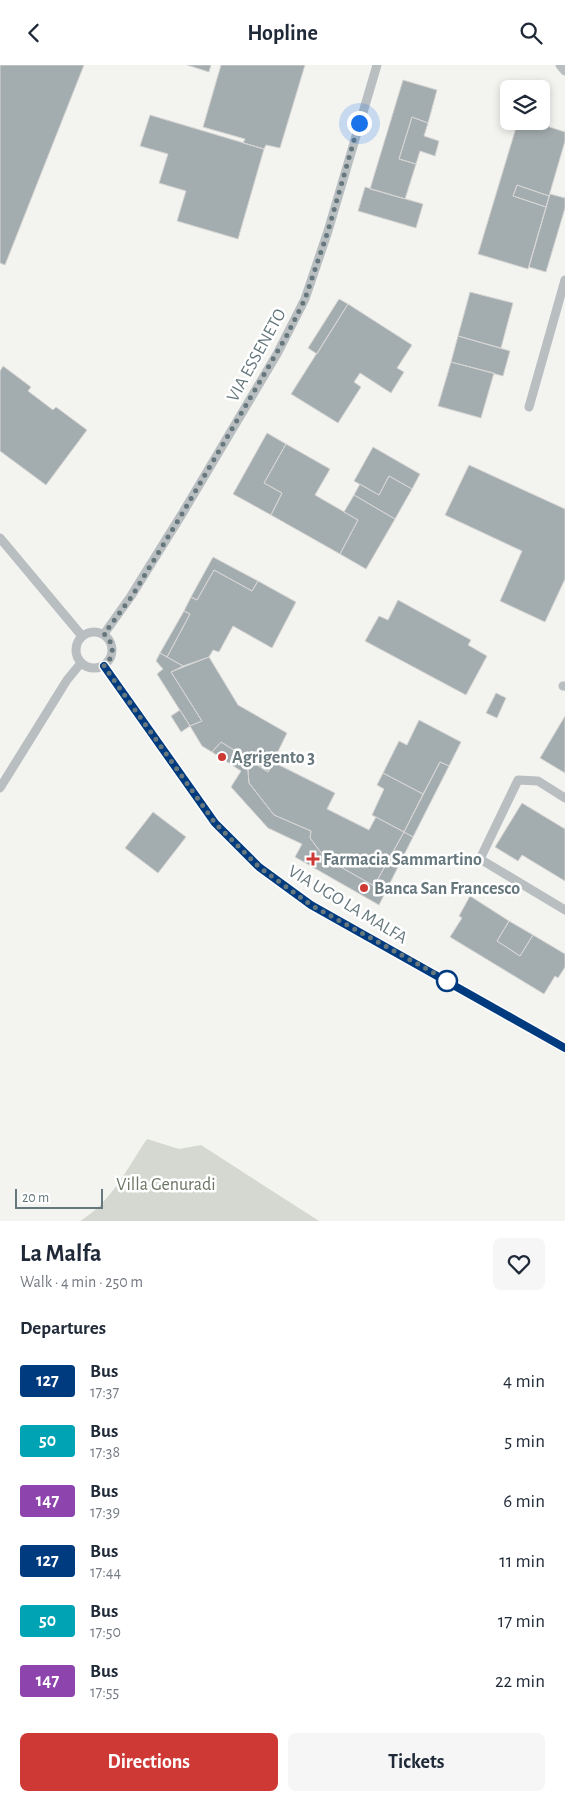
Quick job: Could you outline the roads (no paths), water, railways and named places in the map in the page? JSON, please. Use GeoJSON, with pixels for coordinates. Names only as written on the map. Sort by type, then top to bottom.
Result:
{"type":"FeatureCollection","features":[{"type":"Feature","properties":{"kind":"street","name":"VIA ESSENETO"},"geometry":{"type":"LineString","coordinates":[[104,634],[132,596],[187,506],[277,354],[305,299],[328,231],[376,65]]}},
{"type":"Feature","properties":{"kind":"street"},"geometry":{"type":"LineString","coordinates":[[560,65],[565,71]]}},
{"type":"Feature","properties":{"kind":"street"},"geometry":{"type":"LineString","coordinates":[[529,407],[565,280]]}},
{"type":"Feature","properties":{"kind":"street"},"geometry":{"type":"LineString","coordinates":[[0,538],[82,636]]}},
{"type":"Feature","properties":{"kind":"street"},"geometry":{"type":"LineString","coordinates":[[93,631],[104,634],[109,639],[113,650],[112,657],[104,666],[92,668],[81,663],[76,653],[76,646],[82,636],[93,631]]}},
{"type":"Feature","properties":{"kind":"street"},"geometry":{"type":"LineString","coordinates":[[0,788],[67,680],[81,663]]}},
{"type":"Feature","properties":{"kind":"street","name":"VIA UGO LA MALFA"},"geometry":{"type":"LineString","coordinates":[[104,666],[215,823],[259,867],[311,905],[565,1048]]}},
{"type":"Feature","properties":{"kind":"street"},"geometry":{"type":"LineString","coordinates":[[565,799],[538,781],[518,780],[480,859],[565,910]]}},
{"type":"Feature","properties":{"kind":"place","name":"Agrigento 3"},"geometry":{"type":"Point","coordinates":[222,757]}},
{"type":"Feature","properties":{"kind":"place","name":"Farmacia Sammartino"},"geometry":{"type":"Point","coordinates":[313,859]}},
{"type":"Feature","properties":{"kind":"place","name":"Banca San Francesco"},"geometry":{"type":"Point","coordinates":[364,888]}},
{"type":"Feature","properties":{"kind":"park label","name":"Villa Genuradi"},"geometry":{"type":"Point","coordinates":[166,1184]}}]}
